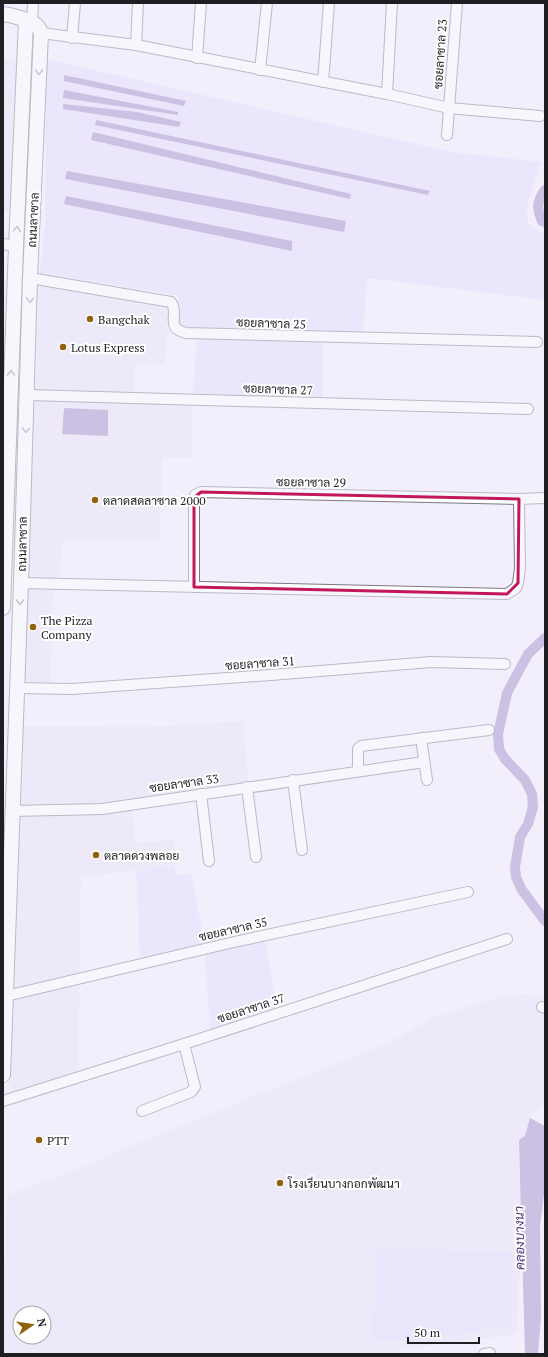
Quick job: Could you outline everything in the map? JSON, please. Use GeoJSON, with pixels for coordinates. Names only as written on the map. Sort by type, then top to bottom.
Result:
{"type":"FeatureCollection","features":[{"type":"Feature","properties":{"kind":"street"},"geometry":{"type":"LineString","coordinates":[[29,21],[33,3]]}},
{"type":"Feature","properties":{"kind":"street"},"geometry":{"type":"LineString","coordinates":[[72,38],[75,3]]}},
{"type":"Feature","properties":{"kind":"street"},"geometry":{"type":"LineString","coordinates":[[136,45],[138,3]]}},
{"type":"Feature","properties":{"kind":"street"},"geometry":{"type":"LineString","coordinates":[[197,58],[201,3]]}},
{"type":"Feature","properties":{"kind":"street"},"geometry":{"type":"LineString","coordinates":[[260,70],[267,3]]}},
{"type":"Feature","properties":{"kind":"street"},"geometry":{"type":"LineString","coordinates":[[323,82],[329,3]]}},
{"type":"Feature","properties":{"kind":"street"},"geometry":{"type":"LineString","coordinates":[[387,94],[392,3]]}},
{"type":"Feature","properties":{"kind":"street","name":"ซอยลาซาล 23"},"geometry":{"type":"LineString","coordinates":[[447,135],[456,3]]}},
{"type":"Feature","properties":{"kind":"street"},"geometry":{"type":"LineString","coordinates":[[3,14],[29,21],[38,26],[41,33]]}},
{"type":"Feature","properties":{"kind":"street","name":"ถนนลาซาล"},"geometry":{"type":"LineString","coordinates":[[3,608],[9,245],[29,21]]}},
{"type":"Feature","properties":{"kind":"street","name":"ถนนลาซาล"},"geometry":{"type":"LineString","coordinates":[[3,1075],[6,996],[8,811],[17,688],[23,495],[28,395],[30,278],[41,33]]}},
{"type":"Feature","properties":{"kind":"street","name":"ซอยลาซาล 23"},"geometry":{"type":"LineString","coordinates":[[41,33],[136,45],[387,94],[449,108],[540,116]]}},
{"type":"Feature","properties":{"kind":"street"},"geometry":{"type":"LineString","coordinates":[[22,111],[38,111]]}},
{"type":"Feature","properties":{"kind":"street","name":"ซอยลาซาล 25"},"geometry":{"type":"LineString","coordinates":[[30,278],[170,302],[174,307],[174,327],[179,332],[186,333],[537,342]]}},
{"type":"Feature","properties":{"kind":"street"},"geometry":{"type":"LineString","coordinates":[[7,394],[28,395]]}},
{"type":"Feature","properties":{"kind":"street","name":"ซอยลาซาล 27"},"geometry":{"type":"LineString","coordinates":[[28,395],[528,409]]}},
{"type":"Feature","properties":{"kind":"street","name":"ซอยลาซาล 29"},"geometry":{"type":"LineString","coordinates":[[194,587],[194,498],[195,495],[201,492],[519,499],[545,498]]}},
{"type":"Feature","properties":{"kind":"street"},"geometry":{"type":"LineString","coordinates":[[21,583],[507,594],[516,588],[520,568],[519,499]]}},
{"type":"Feature","properties":{"kind":"street","name":"ซอยลาซาล 31"},"geometry":{"type":"LineString","coordinates":[[17,688],[72,689],[431,662],[505,664]]}},
{"type":"Feature","properties":{"kind":"street"},"geometry":{"type":"LineString","coordinates":[[358,771],[358,749],[361,746],[488,730]]}},
{"type":"Feature","properties":{"kind":"street"},"geometry":{"type":"LineString","coordinates":[[421,738],[427,780]]}},
{"type":"Feature","properties":{"kind":"street","name":"ซอยลาซาล 33"},"geometry":{"type":"LineString","coordinates":[[8,811],[102,809],[424,762]]}},
{"type":"Feature","properties":{"kind":"street"},"geometry":{"type":"LineString","coordinates":[[293,780],[302,850]]}},
{"type":"Feature","properties":{"kind":"street"},"geometry":{"type":"LineString","coordinates":[[247,787],[256,857]]}},
{"type":"Feature","properties":{"kind":"street"},"geometry":{"type":"LineString","coordinates":[[201,794],[209,861]]}},
{"type":"Feature","properties":{"kind":"street","name":"ซอยลาซาล 35"},"geometry":{"type":"LineString","coordinates":[[6,996],[234,942],[468,892]]}},
{"type":"Feature","properties":{"kind":"street","name":"ซอยลาซาล 37"},"geometry":{"type":"LineString","coordinates":[[3,1101],[507,939]]}},
{"type":"Feature","properties":{"kind":"street"},"geometry":{"type":"LineString","coordinates":[[142,1111],[194,1090],[195,1087],[184,1044]]}},
{"type":"Feature","properties":{"kind":"highlighted area"},"geometry":{"type":"Polygon","coordinates":[[[201,492],[519,499],[518,583],[507,594],[194,587],[194,498],[201,492]]]}},
{"type":"Feature","properties":{"kind":"shaded area"},"geometry":{"type":"Polygon","coordinates":[[[3,58],[18,60],[12,212],[3,210],[3,58]]]}},
{"type":"Feature","properties":{"kind":"shaded area"},"geometry":{"type":"Polygon","coordinates":[[[46,59],[452,152],[541,162],[527,205],[528,224],[545,234],[545,300],[367,278],[363,334],[188,329],[180,325],[178,320],[178,295],[40,274],[45,221],[46,59]]]}},
{"type":"Feature","properties":{"kind":"shaded area"},"geometry":{"type":"Polygon","coordinates":[[[64,75],[186,101],[184,106],[64,81],[64,75]]]}},
{"type":"Feature","properties":{"kind":"shaded area"},"geometry":{"type":"Polygon","coordinates":[[[64,90],[178,112],[178,115],[63,98],[64,90]]]}},
{"type":"Feature","properties":{"kind":"shaded area"},"geometry":{"type":"Polygon","coordinates":[[[63,104],[137,112],[181,122],[179,127],[63,109],[63,104]]]}},
{"type":"Feature","properties":{"kind":"shaded area"},"geometry":{"type":"Polygon","coordinates":[[[96,120],[430,191],[428,195],[95,125],[96,120]]]}},
{"type":"Feature","properties":{"kind":"shaded area"},"geometry":{"type":"Polygon","coordinates":[[[93,132],[351,194],[350,199],[91,140],[93,132]]]}},
{"type":"Feature","properties":{"kind":"shaded area"},"geometry":{"type":"Polygon","coordinates":[[[67,171],[346,221],[344,232],[65,179],[67,171]]]}},
{"type":"Feature","properties":{"kind":"shaded area"},"geometry":{"type":"Polygon","coordinates":[[[66,196],[292,241],[292,251],[64,204],[66,196]]]}},
{"type":"Feature","properties":{"kind":"shaded area"},"geometry":{"type":"Polygon","coordinates":[[[3,279],[7,280],[3,401],[3,279]]]}},
{"type":"Feature","properties":{"kind":"shaded area"},"geometry":{"type":"Polygon","coordinates":[[[38,283],[169,306],[165,365],[135,364],[134,394],[193,394],[192,458],[162,458],[160,541],[62,541],[59,591],[53,591],[50,693],[22,693],[29,459],[37,359],[38,283]]]}},
{"type":"Feature","properties":{"kind":"shaded area"},"geometry":{"type":"Polygon","coordinates":[[[197,337],[322,341],[322,398],[193,394],[197,337]]]}},
{"type":"Feature","properties":{"kind":"shaded area"},"geometry":{"type":"Polygon","coordinates":[[[64,408],[108,410],[108,436],[62,434],[64,408]]]}},
{"type":"Feature","properties":{"kind":"shaded area"},"geometry":{"type":"Polygon","coordinates":[[[243,721],[249,784],[191,791],[91,808],[22,808],[24,726],[145,727],[243,721]]]}},
{"type":"Feature","properties":{"kind":"shaded area"},"geometry":{"type":"Polygon","coordinates":[[[133,809],[135,843],[175,840],[175,866],[81,877],[78,1085],[10,1105],[16,887],[20,816],[133,809]]]}},
{"type":"Feature","properties":{"kind":"shaded area"},"geometry":{"type":"Polygon","coordinates":[[[175,866],[176,875],[191,873],[205,945],[140,958],[136,871],[175,866]]]}},
{"type":"Feature","properties":{"kind":"shaded area"},"geometry":{"type":"Polygon","coordinates":[[[265,941],[277,1008],[210,1030],[205,954],[265,941]]]}},
{"type":"Feature","properties":{"kind":"shaded area","name":"โรงเรียนบางกอกพัฒนา"},"geometry":{"type":"Polygon","coordinates":[[[529,994],[545,999],[545,1101],[530,1118],[525,1136],[517,1334],[403,1349],[400,1354],[3,1354],[7,1196],[386,1044],[435,1017],[502,996],[529,994]]]}},
{"type":"Feature","properties":{"kind":"shaded area"},"geometry":{"type":"Polygon","coordinates":[[[530,1118],[545,1126],[545,1186],[540,1226],[541,1316],[538,1354],[525,1354],[519,1140],[525,1136],[530,1118]]]}},
{"type":"Feature","properties":{"kind":"shaded area"},"geometry":{"type":"Polygon","coordinates":[[[376,1250],[512,1251],[511,1326],[417,1340],[372,1339],[376,1250]]]}},
{"type":"Feature","properties":{"kind":"waterway","name":"คลองบางนา"},"geometry":{"type":"LineString","coordinates":[[545,190],[540,198],[538,206],[542,221],[545,222]]}},
{"type":"Feature","properties":{"kind":"waterway","name":"คลองบางนา"},"geometry":{"type":"LineString","coordinates":[[545,638],[528,654],[507,693],[498,734],[499,749],[505,759],[525,780],[532,794],[533,807],[528,824],[520,837],[515,867],[516,877],[522,890],[545,921]]}},
{"type":"Feature","properties":{"kind":"place","name":"Bangchak"},"geometry":{"type":"Point","coordinates":[90,319]}},
{"type":"Feature","properties":{"kind":"place","name":"Lotus Express"},"geometry":{"type":"Point","coordinates":[63,347]}},
{"type":"Feature","properties":{"kind":"place","name":"ตลาดสดลาซาล 2000"},"geometry":{"type":"Point","coordinates":[95,500]}},
{"type":"Feature","properties":{"kind":"place","name":"The Pizza Company"},"geometry":{"type":"Point","coordinates":[33,627]}},
{"type":"Feature","properties":{"kind":"place","name":"ตลาดดวงพลอย"},"geometry":{"type":"Point","coordinates":[96,855]}},
{"type":"Feature","properties":{"kind":"place","name":"PTT"},"geometry":{"type":"Point","coordinates":[39,1140]}},
{"type":"Feature","properties":{"kind":"place","name":"โรงเรียนบางกอกพัฒนา"},"geometry":{"type":"Point","coordinates":[280,1183]}}]}
